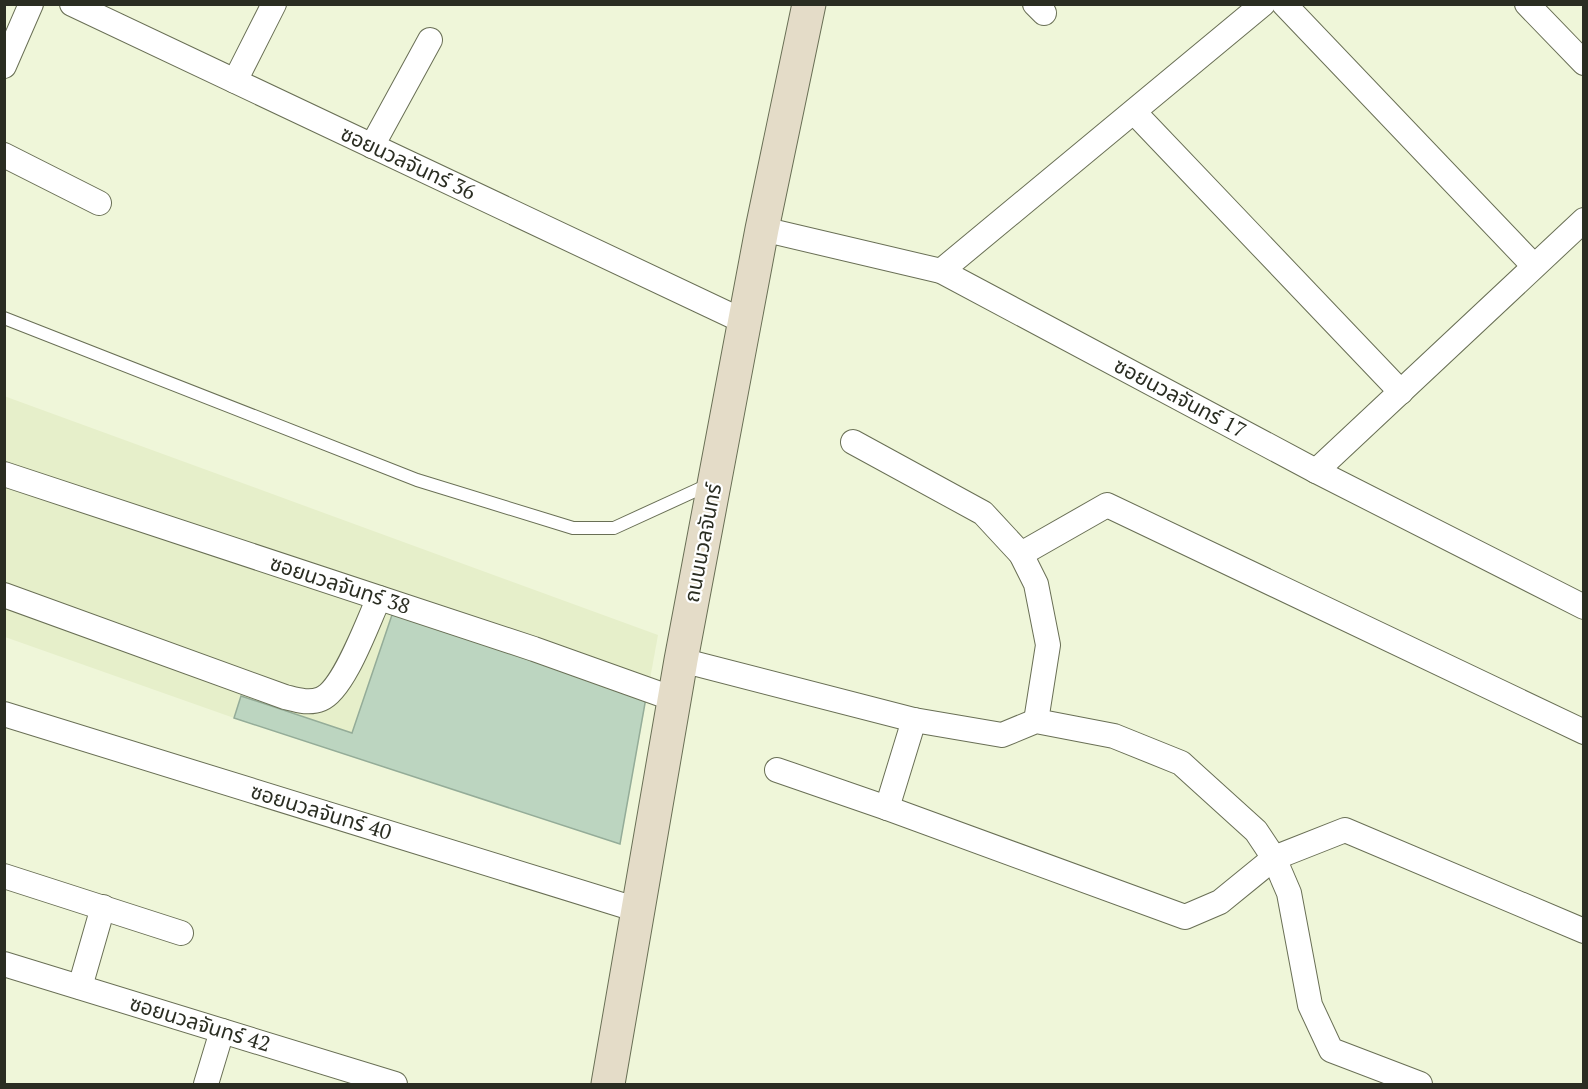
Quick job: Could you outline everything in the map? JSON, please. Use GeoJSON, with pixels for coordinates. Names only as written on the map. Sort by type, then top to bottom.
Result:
{"type":"FeatureCollection","features":[{"type":"Feature","properties":{"kind":"main road","name":"ถนนนวลจันทร์"},"geometry":{"type":"LineString","coordinates":[[608,1084],[714,482],[762,229],[809,4]]}},
{"type":"Feature","properties":{"kind":"street"},"geometry":{"type":"LineString","coordinates":[[4,66],[31,4]]}},
{"type":"Feature","properties":{"kind":"street","name":"ซอยนวลจันทร์ 36"},"geometry":{"type":"LineString","coordinates":[[72,4],[112,13],[235,81],[745,322]]}},
{"type":"Feature","properties":{"kind":"street"},"geometry":{"type":"LineString","coordinates":[[235,81],[274,4]]}},
{"type":"Feature","properties":{"kind":"street"},"geometry":{"type":"LineString","coordinates":[[941,271],[1263,4]]}},
{"type":"Feature","properties":{"kind":"street"},"geometry":{"type":"LineString","coordinates":[[1284,4],[1534,266]]}},
{"type":"Feature","properties":{"kind":"street"},"geometry":{"type":"LineString","coordinates":[[1527,4],[1584,63]]}},
{"type":"Feature","properties":{"kind":"street"},"geometry":{"type":"LineString","coordinates":[[372,146],[430,40]]}},
{"type":"Feature","properties":{"kind":"street"},"geometry":{"type":"LineString","coordinates":[[1134,112],[1401,392]]}},
{"type":"Feature","properties":{"kind":"street"},"geometry":{"type":"LineString","coordinates":[[4,154],[99,203]]}},
{"type":"Feature","properties":{"kind":"street"},"geometry":{"type":"LineString","coordinates":[[1316,471],[1584,220]]}},
{"type":"Feature","properties":{"kind":"street","name":"ซอยนวลจันทร์ 17"},"geometry":{"type":"LineString","coordinates":[[762,229],[941,271],[1316,471],[1584,607]]}},
{"type":"Feature","properties":{"kind":"street"},"geometry":{"type":"LineString","coordinates":[[853,442],[983,513],[1021,554],[1036,584],[1048,645],[1036,721]]}},
{"type":"Feature","properties":{"kind":"street","name":"ซอยนวลจันทร์ 38"},"geometry":{"type":"LineString","coordinates":[[4,474],[534,649],[674,699]]}},
{"type":"Feature","properties":{"kind":"street"},"geometry":{"type":"LineString","coordinates":[[1021,554],[1107,505],[1584,732]]}},
{"type":"Feature","properties":{"kind":"street"},"geometry":{"type":"LineString","coordinates":[[4,595],[302,702],[324,698],[338,686],[379,598]]}},
{"type":"Feature","properties":{"kind":"street"},"geometry":{"type":"LineString","coordinates":[[681,660],[914,720],[1002,735],[1036,721],[1114,736],[1181,763],[1256,831],[1274,858],[1289,893],[1310,1005],[1331,1050],[1420,1084]]}},
{"type":"Feature","properties":{"kind":"street","name":"ซอยนวลจันทร์ 40"},"geometry":{"type":"LineString","coordinates":[[4,714],[638,910]]}},
{"type":"Feature","properties":{"kind":"street"},"geometry":{"type":"LineString","coordinates":[[887,808],[914,720]]}},
{"type":"Feature","properties":{"kind":"street"},"geometry":{"type":"LineString","coordinates":[[777,770],[1185,916],[1220,902],[1274,858],[1345,830],[1584,931]]}},
{"type":"Feature","properties":{"kind":"street"},"geometry":{"type":"LineString","coordinates":[[4,876],[181,933]]}},
{"type":"Feature","properties":{"kind":"street"},"geometry":{"type":"LineString","coordinates":[[80,987],[103,908]]}},
{"type":"Feature","properties":{"kind":"street","name":"ซอยนวลจันทร์ 42"},"geometry":{"type":"LineString","coordinates":[[6,971],[80,987],[395,1084]]}},
{"type":"Feature","properties":{"kind":"street"},"geometry":{"type":"LineString","coordinates":[[206,1084],[222,1031]]}},
{"type":"Feature","properties":{"kind":"lane"},"geometry":{"type":"LineString","coordinates":[[4,318],[417,480],[573,528],[615,528],[714,482]]}},
{"type":"Feature","properties":{"kind":"shaded area"},"geometry":{"type":"Polygon","coordinates":[[[4,396],[658,635],[620,844],[234,718],[5,637],[4,396]]]}},
{"type":"Feature","properties":{"kind":"building"},"geometry":{"type":"Polygon","coordinates":[[[394,609],[647,692],[620,844],[234,718],[241,696],[352,733],[394,609]]]}}]}
